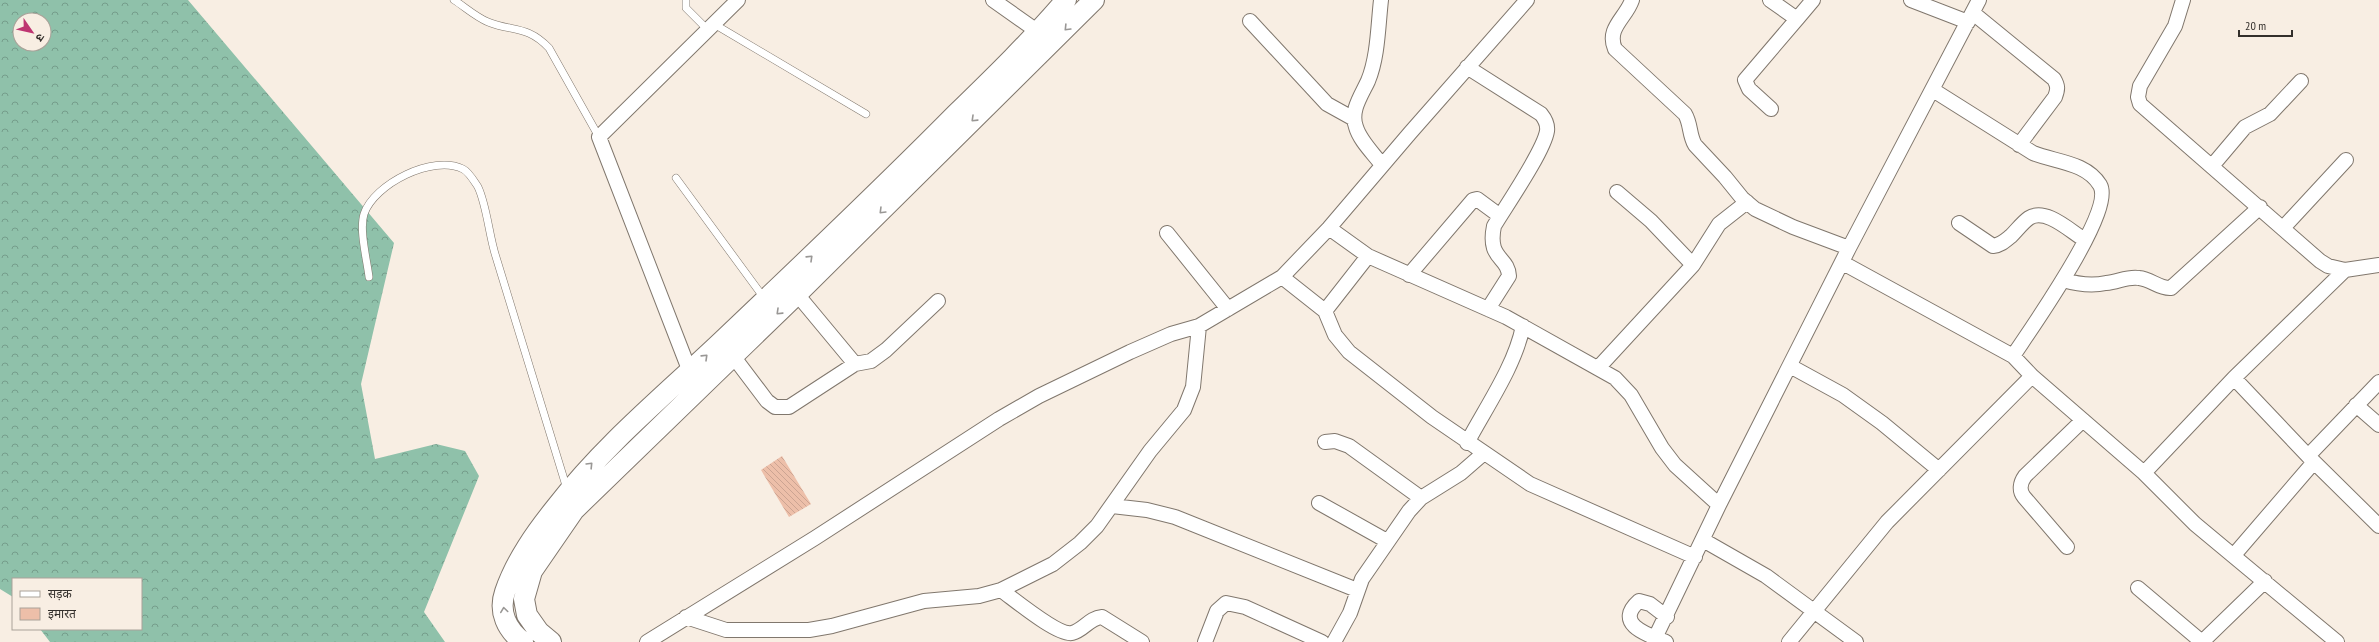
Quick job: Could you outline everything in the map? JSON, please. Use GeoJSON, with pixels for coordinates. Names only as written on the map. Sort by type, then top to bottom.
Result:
{"type":"FeatureCollection","features":[{"type":"Feature","properties":{"kind":"street"},"geometry":{"type":"LineString","coordinates":[[690,372],[599,137],[738,0]]}},
{"type":"Feature","properties":{"kind":"street"},"geometry":{"type":"LineString","coordinates":[[993,0],[1045,37]]}},
{"type":"Feature","properties":{"kind":"street"},"geometry":{"type":"LineString","coordinates":[[1045,37],[1066,0]]}},
{"type":"Feature","properties":{"kind":"street"},"geometry":{"type":"LineString","coordinates":[[523,642],[506,623],[502,608],[504,594],[521,556],[532,538],[571,501],[733,356],[792,287],[898,173],[1045,37],[1094,0]]}},
{"type":"Feature","properties":{"kind":"street"},"geometry":{"type":"LineString","coordinates":[[1380,0],[1372,65],[1368,79],[1355,108],[1354,119],[1356,128],[1362,140],[1382,165]]}},
{"type":"Feature","properties":{"kind":"street"},"geometry":{"type":"LineString","coordinates":[[647,642],[1026,404],[1147,344],[1199,326],[1282,277],[1329,228],[1382,165],[1527,0]]}},
{"type":"Feature","properties":{"kind":"street"},"geometry":{"type":"LineString","coordinates":[[1632,0],[1612,35],[1615,49],[1685,114],[1690,122],[1692,140],[1695,145],[1747,202],[1755,208],[1793,227],[1849,248]]}},
{"type":"Feature","properties":{"kind":"street"},"geometry":{"type":"LineString","coordinates":[[1770,0],[1797,18]]}},
{"type":"Feature","properties":{"kind":"street"},"geometry":{"type":"LineString","coordinates":[[1770,110],[1749,89],[1745,80],[1813,0]]}},
{"type":"Feature","properties":{"kind":"street"},"geometry":{"type":"LineString","coordinates":[[1911,0],[1973,11],[2054,79],[2058,90],[2055,97],[2020,145]]}},
{"type":"Feature","properties":{"kind":"street"},"geometry":{"type":"LineString","coordinates":[[2183,0],[2175,26],[2140,86],[2138,97],[2140,104],[2260,207],[2320,261],[2328,266],[2345,270],[2379,266]]}},
{"type":"Feature","properties":{"kind":"street"},"geometry":{"type":"LineString","coordinates":[[1666,617],[1650,604],[1639,601],[1629,615],[1629,620],[1633,626],[1661,640],[1666,617],[1719,506],[1843,263],[1849,248],[1973,11]]}},
{"type":"Feature","properties":{"kind":"street"},"geometry":{"type":"LineString","coordinates":[[1250,21],[1327,104],[1354,119]]}},
{"type":"Feature","properties":{"kind":"street"},"geometry":{"type":"LineString","coordinates":[[1468,67],[1541,114],[1547,123],[1547,132],[1535,160],[1494,226],[1491,239],[1493,249],[1509,270],[1509,276],[1488,309]]}},
{"type":"Feature","properties":{"kind":"street"},"geometry":{"type":"LineString","coordinates":[[2212,166],[2245,127],[2270,114],[2301,81]]}},
{"type":"Feature","properties":{"kind":"street"},"geometry":{"type":"LineString","coordinates":[[1933,90],[2020,145],[2049,160],[2070,163],[2080,168],[2099,183],[2102,190],[2103,199],[2099,213],[2085,240],[2063,280],[2013,356]]}},
{"type":"Feature","properties":{"kind":"street"},"geometry":{"type":"LineString","coordinates":[[2283,228],[2346,160]]}},
{"type":"Feature","properties":{"kind":"street"},"geometry":{"type":"LineString","coordinates":[[1617,192],[1651,221],[1693,265]]}},
{"type":"Feature","properties":{"kind":"street"},"geometry":{"type":"LineString","coordinates":[[1409,274],[1473,200],[1477,199],[1500,216]]}},
{"type":"Feature","properties":{"kind":"street"},"geometry":{"type":"LineString","coordinates":[[1598,368],[1693,265],[1719,224],[1747,202]]}},
{"type":"Feature","properties":{"kind":"street"},"geometry":{"type":"LineString","coordinates":[[2063,280],[2089,284],[2105,284],[2129,277],[2141,278],[2165,288],[2171,288],[2260,207]]}},
{"type":"Feature","properties":{"kind":"street"},"geometry":{"type":"LineString","coordinates":[[1959,223],[1993,246],[1999,246],[2030,217],[2039,215],[2047,217],[2085,240]]}},
{"type":"Feature","properties":{"kind":"street"},"geometry":{"type":"LineString","coordinates":[[1329,228],[1368,256],[1523,326],[1615,378],[1624,386],[1675,465],[1719,506]]}},
{"type":"Feature","properties":{"kind":"street"},"geometry":{"type":"LineString","coordinates":[[1167,233],[1228,309]]}},
{"type":"Feature","properties":{"kind":"street"},"geometry":{"type":"LineString","coordinates":[[1324,311],[1368,256]]}},
{"type":"Feature","properties":{"kind":"street"},"geometry":{"type":"LineString","coordinates":[[1843,263],[2013,356],[2032,376],[2144,473],[2195,524],[2337,642]]}},
{"type":"Feature","properties":{"kind":"street"},"geometry":{"type":"LineString","coordinates":[[2144,473],[2234,378],[2345,270]]}},
{"type":"Feature","properties":{"kind":"street"},"geometry":{"type":"LineString","coordinates":[[1282,277],[1324,311],[1335,335],[1349,352],[1467,442],[1530,484],[1695,558]]}},
{"type":"Feature","properties":{"kind":"street"},"geometry":{"type":"LineString","coordinates":[[551,642],[539,632],[527,615],[524,599],[532,570],[571,501],[610,444],[690,372],[765,300],[792,287]]}},
{"type":"Feature","properties":{"kind":"street"},"geometry":{"type":"LineString","coordinates":[[792,287],[855,364]]}},
{"type":"Feature","properties":{"kind":"street"},"geometry":{"type":"LineString","coordinates":[[733,356],[767,401],[775,407],[789,407],[855,364],[870,361],[886,350],[938,301]]}},
{"type":"Feature","properties":{"kind":"street"},"geometry":{"type":"LineString","coordinates":[[686,618],[726,630],[809,630],[861,619],[903,605],[924,601],[979,596],[1001,590],[1053,564],[1084,539],[1112,506],[1138,468],[1189,401],[1193,387],[1199,326]]}},
{"type":"Feature","properties":{"kind":"street"},"geometry":{"type":"LineString","coordinates":[[1467,442],[1511,362],[1521,339],[1523,326]]}},
{"type":"Feature","properties":{"kind":"street"},"geometry":{"type":"LineString","coordinates":[[1790,366],[1843,395],[1882,423],[1939,470]]}},
{"type":"Feature","properties":{"kind":"street"},"geometry":{"type":"LineString","coordinates":[[1789,642],[1887,522],[2032,376]]}},
{"type":"Feature","properties":{"kind":"street"},"geometry":{"type":"LineString","coordinates":[[2234,378],[2311,459],[2379,526]]}},
{"type":"Feature","properties":{"kind":"street"},"geometry":{"type":"LineString","coordinates":[[2234,555],[2356,405],[2379,382]]}},
{"type":"Feature","properties":{"kind":"street"},"geometry":{"type":"LineString","coordinates":[[2356,405],[2379,425]]}},
{"type":"Feature","properties":{"kind":"street"},"geometry":{"type":"LineString","coordinates":[[2067,547],[2024,497],[2021,493],[2020,486],[2025,476],[2083,420]]}},
{"type":"Feature","properties":{"kind":"street"},"geometry":{"type":"LineString","coordinates":[[1326,442],[1335,440],[1349,446],[1421,498]]}},
{"type":"Feature","properties":{"kind":"street"},"geometry":{"type":"LineString","coordinates":[[1334,642],[1350,613],[1356,590],[1371,563],[1421,498],[1461,473],[1484,453]]}},
{"type":"Feature","properties":{"kind":"street"},"geometry":{"type":"LineString","coordinates":[[1319,503],[1387,541]]}},
{"type":"Feature","properties":{"kind":"street"},"geometry":{"type":"LineString","coordinates":[[1112,506],[1147,510],[1175,517],[1356,590]]}},
{"type":"Feature","properties":{"kind":"street"},"geometry":{"type":"LineString","coordinates":[[1703,540],[1766,576],[1814,613],[1856,642]]}},
{"type":"Feature","properties":{"kind":"street"},"geometry":{"type":"LineString","coordinates":[[2138,588],[2202,642],[2265,581]]}},
{"type":"Feature","properties":{"kind":"street"},"geometry":{"type":"LineString","coordinates":[[1001,590],[1061,632],[1076,631],[1090,620],[1102,617],[1142,642]]}},
{"type":"Feature","properties":{"kind":"street"},"geometry":{"type":"LineString","coordinates":[[1205,642],[1217,612],[1226,603],[1245,607],[1322,642]]}},
{"type":"Feature","properties":{"kind":"lane"},"geometry":{"type":"LineString","coordinates":[[454,0],[486,21],[500,26],[525,30],[541,40],[549,48],[599,137]]}},
{"type":"Feature","properties":{"kind":"lane"},"geometry":{"type":"LineString","coordinates":[[686,0],[686,8],[711,27],[866,114]]}},
{"type":"Feature","properties":{"kind":"lane"},"geometry":{"type":"LineString","coordinates":[[369,277],[362,223],[368,204],[375,196],[394,180],[414,170],[450,165],[463,169],[473,178],[479,189],[493,248],[571,501]]}},
{"type":"Feature","properties":{"kind":"lane"},"geometry":{"type":"LineString","coordinates":[[676,178],[765,300]]}},
{"type":"Feature","properties":{"kind":"green space"},"geometry":{"type":"Polygon","coordinates":[[[0,0],[188,0],[394,243],[361,384],[375,459],[436,444],[465,451],[479,476],[424,612],[445,642],[50,642],[41,630],[142,630],[142,578],[12,578],[12,596],[0,589],[0,0]]]}},
{"type":"Feature","properties":{"kind":"building"},"geometry":{"type":"Polygon","coordinates":[[[782,456],[811,504],[789,517],[761,470],[782,456]]]}}]}
